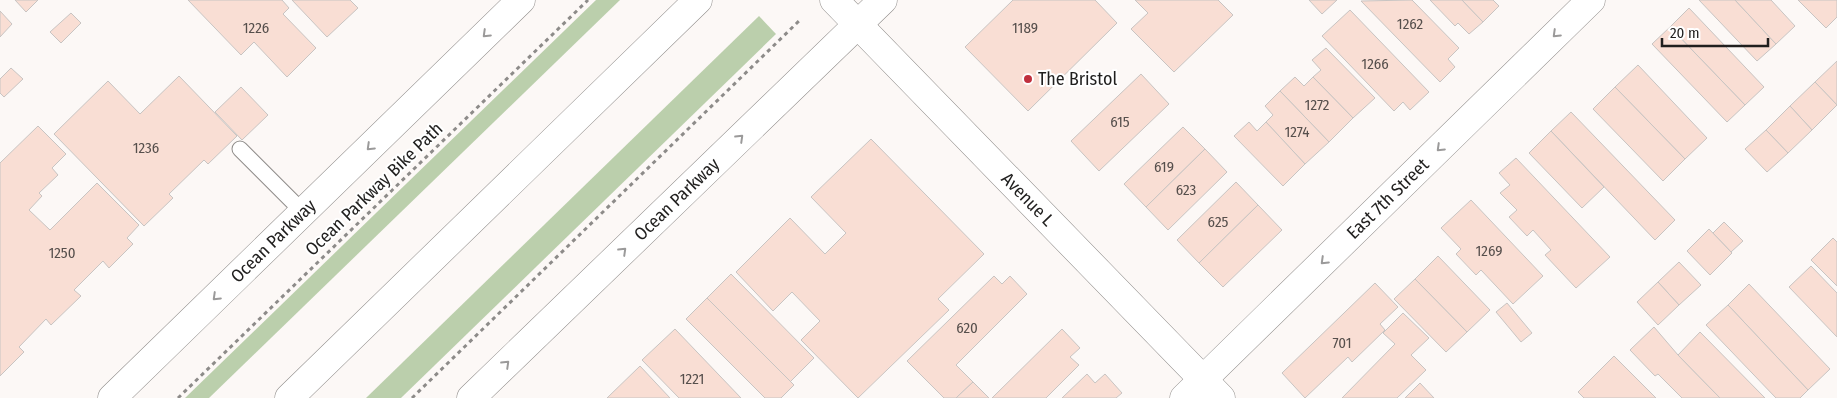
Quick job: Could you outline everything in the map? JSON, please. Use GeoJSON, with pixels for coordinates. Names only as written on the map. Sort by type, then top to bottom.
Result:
{"type":"FeatureCollection","features":[{"type":"Feature","properties":{"kind":"street","name":"Ocean Parkway"},"geometry":{"type":"LineString","coordinates":[[112,398],[521,0]]}},
{"type":"Feature","properties":{"kind":"street"},"geometry":{"type":"LineString","coordinates":[[289,398],[698,0]]}},
{"type":"Feature","properties":{"kind":"street","name":"Avenue L"},"geometry":{"type":"LineString","coordinates":[[834,0],[1203,392]]}},
{"type":"Feature","properties":{"kind":"street","name":"Ocean Parkway"},"geometry":{"type":"LineString","coordinates":[[471,398],[882,0]]}},
{"type":"Feature","properties":{"kind":"street","name":"East 7th Street"},"geometry":{"type":"LineString","coordinates":[[1203,392],[1591,0]]}},
{"type":"Feature","properties":{"kind":"lane"},"geometry":{"type":"LineString","coordinates":[[240,148],[303,212]]}},
{"type":"Feature","properties":{"kind":"path","name":"Ocean Parkway Bike Path"},"geometry":{"type":"LineString","coordinates":[[178,398],[588,0]]}},
{"type":"Feature","properties":{"kind":"path"},"geometry":{"type":"LineString","coordinates":[[412,398],[801,19]]}},
{"type":"Feature","properties":{"kind":"green space"},"geometry":{"type":"Polygon","coordinates":[[[596,0],[620,0],[209,398],[185,398],[596,0]]]}},
{"type":"Feature","properties":{"kind":"green space"},"geometry":{"type":"Polygon","coordinates":[[[759,16],[776,34],[401,398],[366,398],[759,16]]]}},
{"type":"Feature","properties":{"kind":"building"},"geometry":{"type":"Polygon","coordinates":[[[15,0],[38,0],[26,12],[15,0]]]}},
{"type":"Feature","properties":{"kind":"building"},"geometry":{"type":"Polygon","coordinates":[[[188,0],[282,0],[289,8],[283,14],[316,48],[287,77],[254,42],[241,55],[188,0]]]}},
{"type":"Feature","properties":{"kind":"building"},"geometry":{"type":"Polygon","coordinates":[[[292,0],[350,0],[358,8],[327,37],[292,0]]]}},
{"type":"Feature","properties":{"kind":"building","name":"The Bristol"},"geometry":{"type":"Polygon","coordinates":[[[1013,0],[1095,0],[1117,23],[1028,111],[965,47],[1013,0]]]}},
{"type":"Feature","properties":{"kind":"building"},"geometry":{"type":"Polygon","coordinates":[[[1135,0],[1218,0],[1233,15],[1174,72],[1131,29],[1148,13],[1135,0]]]}},
{"type":"Feature","properties":{"kind":"building"},"geometry":{"type":"Polygon","coordinates":[[[1309,0],[1337,0],[1322,14],[1309,0]]]}},
{"type":"Feature","properties":{"kind":"building"},"geometry":{"type":"Polygon","coordinates":[[[1412,0],[1459,48],[1448,59],[1455,67],[1440,82],[1361,1],[1412,0]]]}},
{"type":"Feature","properties":{"kind":"building"},"geometry":{"type":"Polygon","coordinates":[[[1430,0],[1462,0],[1483,22],[1469,34],[1458,23],[1455,26],[1430,0]]]}},
{"type":"Feature","properties":{"kind":"building"},"geometry":{"type":"Polygon","coordinates":[[[1462,0],[1493,0],[1499,6],[1483,22],[1462,0]]]}},
{"type":"Feature","properties":{"kind":"building"},"geometry":{"type":"Polygon","coordinates":[[[1699,0],[1735,0],[1776,44],[1757,61],[1699,0]]]}},
{"type":"Feature","properties":{"kind":"building"},"geometry":{"type":"Polygon","coordinates":[[[1735,0],[1771,0],[1795,26],[1776,44],[1735,0]]]}},
{"type":"Feature","properties":{"kind":"building"},"geometry":{"type":"Polygon","coordinates":[[[1798,0],[1837,0],[1837,17],[1826,28],[1798,0]]]}},
{"type":"Feature","properties":{"kind":"building"},"geometry":{"type":"Polygon","coordinates":[[[1689,8],[1764,87],[1745,105],[1670,27],[1689,8]]]}},
{"type":"Feature","properties":{"kind":"building"},"geometry":{"type":"Polygon","coordinates":[[[1350,10],[1429,92],[1410,110],[1403,102],[1394,111],[1322,36],[1350,10]]]}},
{"type":"Feature","properties":{"kind":"building"},"geometry":{"type":"Polygon","coordinates":[[[0,11],[12,24],[0,37],[0,11]]]}},
{"type":"Feature","properties":{"kind":"building"},"geometry":{"type":"Polygon","coordinates":[[[71,13],[81,23],[61,43],[50,32],[71,13]]]}},
{"type":"Feature","properties":{"kind":"building"},"geometry":{"type":"Polygon","coordinates":[[[1670,27],[1745,105],[1727,122],[1652,44],[1670,27]]]}},
{"type":"Feature","properties":{"kind":"building"},"geometry":{"type":"Polygon","coordinates":[[[1326,48],[1375,98],[1353,118],[1313,77],[1321,70],[1312,60],[1326,48]]]}},
{"type":"Feature","properties":{"kind":"building"},"geometry":{"type":"Polygon","coordinates":[[[1837,61],[1837,105],[1815,82],[1837,61]]]}},
{"type":"Feature","properties":{"kind":"building"},"geometry":{"type":"Polygon","coordinates":[[[1638,65],[1707,138],[1685,159],[1615,87],[1638,65]]]}},
{"type":"Feature","properties":{"kind":"building"},"geometry":{"type":"Polygon","coordinates":[[[11,68],[23,79],[4,97],[0,93],[0,79],[11,68]]]}},
{"type":"Feature","properties":{"kind":"building"},"geometry":{"type":"Polygon","coordinates":[[[1141,74],[1169,104],[1099,171],[1071,141],[1141,74]]]}},
{"type":"Feature","properties":{"kind":"building"},"geometry":{"type":"Polygon","coordinates":[[[179,76],[237,136],[208,164],[204,160],[169,194],[173,198],[144,226],[54,134],[108,81],[140,114],[179,76]]]}},
{"type":"Feature","properties":{"kind":"building"},"geometry":{"type":"Polygon","coordinates":[[[1295,77],[1304,86],[1313,77],[1353,118],[1329,142],[1280,91],[1295,77]]]}},
{"type":"Feature","properties":{"kind":"building"},"geometry":{"type":"Polygon","coordinates":[[[1815,82],[1837,105],[1812,130],[1790,106],[1815,82]]]}},
{"type":"Feature","properties":{"kind":"building"},"geometry":{"type":"Polygon","coordinates":[[[241,87],[268,115],[242,140],[215,112],[241,87]]]}},
{"type":"Feature","properties":{"kind":"building"},"geometry":{"type":"Polygon","coordinates":[[[1615,87],[1685,159],[1663,181],[1593,109],[1615,87]]]}},
{"type":"Feature","properties":{"kind":"building"},"geometry":{"type":"Polygon","coordinates":[[[1280,91],[1329,142],[1305,164],[1266,122],[1273,115],[1265,106],[1280,91]]]}},
{"type":"Feature","properties":{"kind":"building"},"geometry":{"type":"Polygon","coordinates":[[[1790,106],[1812,130],[1788,153],[1766,130],[1790,106]]]}},
{"type":"Feature","properties":{"kind":"building"},"geometry":{"type":"Polygon","coordinates":[[[1571,112],[1675,220],[1655,240],[1551,131],[1571,112]]]}},
{"type":"Feature","properties":{"kind":"building"},"geometry":{"type":"Polygon","coordinates":[[[1249,122],[1257,131],[1266,122],[1305,164],[1283,186],[1234,136],[1249,122]]]}},
{"type":"Feature","properties":{"kind":"building"},"geometry":{"type":"Polygon","coordinates":[[[38,126],[66,154],[52,168],[58,175],[39,193],[42,196],[29,210],[50,230],[97,183],[139,225],[127,238],[133,244],[109,268],[103,261],[74,290],[81,296],[51,325],[46,319],[19,347],[24,352],[0,376],[0,163],[38,126]]]}},
{"type":"Feature","properties":{"kind":"building"},"geometry":{"type":"Polygon","coordinates":[[[1183,127],[1205,149],[1146,207],[1124,184],[1183,127]]]}},
{"type":"Feature","properties":{"kind":"building"},"geometry":{"type":"Polygon","coordinates":[[[1766,130],[1788,153],[1767,172],[1745,149],[1766,130]]]}},
{"type":"Feature","properties":{"kind":"building"},"geometry":{"type":"Polygon","coordinates":[[[1551,131],[1604,187],[1582,208],[1529,153],[1551,131]]]}},
{"type":"Feature","properties":{"kind":"building"},"geometry":{"type":"Polygon","coordinates":[[[871,139],[984,254],[938,299],[949,310],[858,398],[801,340],[820,321],[792,292],[773,311],[736,272],[790,218],[825,254],[846,233],[811,197],[871,139]]]}},
{"type":"Feature","properties":{"kind":"building"},"geometry":{"type":"Polygon","coordinates":[[[1205,149],[1227,172],[1168,230],[1146,207],[1205,149]]]}},
{"type":"Feature","properties":{"kind":"building"},"geometry":{"type":"Polygon","coordinates":[[[1516,158],[1610,257],[1576,288],[1545,255],[1551,250],[1533,230],[1527,236],[1509,217],[1517,210],[1500,193],[1510,185],[1499,173],[1516,158]]]}},
{"type":"Feature","properties":{"kind":"building"},"geometry":{"type":"Polygon","coordinates":[[[1236,182],[1258,205],[1199,263],[1177,240],[1236,182]]]}},
{"type":"Feature","properties":{"kind":"building"},"geometry":{"type":"Polygon","coordinates":[[[1471,200],[1543,276],[1513,304],[1481,270],[1476,275],[1456,254],[1461,249],[1441,228],[1471,200]]]}},
{"type":"Feature","properties":{"kind":"building"},"geometry":{"type":"Polygon","coordinates":[[[1258,205],[1282,230],[1223,287],[1199,263],[1258,205]]]}},
{"type":"Feature","properties":{"kind":"building"},"geometry":{"type":"Polygon","coordinates":[[[1724,222],[1743,241],[1731,252],[1713,233],[1724,222]]]}},
{"type":"Feature","properties":{"kind":"building"},"geometry":{"type":"Polygon","coordinates":[[[1709,229],[1732,253],[1710,275],[1687,251],[1709,229]]]}},
{"type":"Feature","properties":{"kind":"building"},"geometry":{"type":"Polygon","coordinates":[[[1833,238],[1837,242],[1837,286],[1811,260],[1833,238]]]}},
{"type":"Feature","properties":{"kind":"building"},"geometry":{"type":"Polygon","coordinates":[[[1438,256],[1490,310],[1467,332],[1415,279],[1438,256]]]}},
{"type":"Feature","properties":{"kind":"building"},"geometry":{"type":"Polygon","coordinates":[[[1679,262],[1701,285],[1679,305],[1658,282],[1679,262]]]}},
{"type":"Feature","properties":{"kind":"building"},"geometry":{"type":"Polygon","coordinates":[[[1811,266],[1837,293],[1837,337],[1789,287],[1811,266]]]}},
{"type":"Feature","properties":{"kind":"building"},"geometry":{"type":"Polygon","coordinates":[[[731,274],[814,358],[790,382],[707,298],[731,274]]]}},
{"type":"Feature","properties":{"kind":"building"},"geometry":{"type":"Polygon","coordinates":[[[994,276],[1002,284],[1010,276],[1027,294],[956,365],[973,382],[956,398],[944,398],[907,361],[994,276]]]}},
{"type":"Feature","properties":{"kind":"building"},"geometry":{"type":"Polygon","coordinates":[[[1415,279],[1467,332],[1446,352],[1394,299],[1415,279]]]}},
{"type":"Feature","properties":{"kind":"building"},"geometry":{"type":"Polygon","coordinates":[[[1658,282],[1679,305],[1658,325],[1637,302],[1658,282]]]}},
{"type":"Feature","properties":{"kind":"building"},"geometry":{"type":"Polygon","coordinates":[[[1375,283],[1398,307],[1380,324],[1385,330],[1352,362],[1348,357],[1305,398],[1282,373],[1375,283]]]}},
{"type":"Feature","properties":{"kind":"building"},"geometry":{"type":"Polygon","coordinates":[[[1749,284],[1830,369],[1808,390],[1728,305],[1749,284]]]}},
{"type":"Feature","properties":{"kind":"building"},"geometry":{"type":"Polygon","coordinates":[[[707,298],[794,385],[781,398],[765,398],[686,319],[707,298]]]}},
{"type":"Feature","properties":{"kind":"building"},"geometry":{"type":"Polygon","coordinates":[[[1507,303],[1532,333],[1521,342],[1496,312],[1507,303]]]}},
{"type":"Feature","properties":{"kind":"building"},"geometry":{"type":"Polygon","coordinates":[[[1728,305],[1808,390],[1800,398],[1776,398],[1706,325],[1728,305]]]}},
{"type":"Feature","properties":{"kind":"building"},"geometry":{"type":"Polygon","coordinates":[[[1403,313],[1429,338],[1411,355],[1426,370],[1397,398],[1342,398],[1395,344],[1383,333],[1403,313]]]}},
{"type":"Feature","properties":{"kind":"building"},"geometry":{"type":"Polygon","coordinates":[[[1654,327],[1720,398],[1682,398],[1658,374],[1655,376],[1630,350],[1654,327]]]}},
{"type":"Feature","properties":{"kind":"building"},"geometry":{"type":"Polygon","coordinates":[[[675,329],[741,398],[679,398],[642,360],[675,329]]]}},
{"type":"Feature","properties":{"kind":"building"},"geometry":{"type":"Polygon","coordinates":[[[1062,329],[1080,348],[1070,357],[1079,365],[1046,398],[992,398],[1062,329]]]}},
{"type":"Feature","properties":{"kind":"building"},"geometry":{"type":"Polygon","coordinates":[[[1700,332],[1765,398],[1720,398],[1678,355],[1700,332]]]}},
{"type":"Feature","properties":{"kind":"building"},"geometry":{"type":"Polygon","coordinates":[[[1614,356],[1656,398],[1584,398],[1578,392],[1614,356]]]}},
{"type":"Feature","properties":{"kind":"building"},"geometry":{"type":"Polygon","coordinates":[[[640,366],[670,398],[607,398],[640,366]]]}},
{"type":"Feature","properties":{"kind":"building"},"geometry":{"type":"Polygon","coordinates":[[[1087,374],[1095,383],[1105,374],[1122,393],[1116,398],[1062,398],[1087,374]]]}},
{"type":"Feature","properties":{"kind":"building"},"geometry":{"type":"Polygon","coordinates":[[[973,382],[989,398],[956,398],[973,382]]]}},
{"type":"Feature","properties":{"kind":"building"},"geometry":{"type":"Polygon","coordinates":[[[1420,383],[1434,398],[1405,398],[1420,383]]]}},
{"type":"Feature","properties":{"kind":"place","name":"The Bristol"},"geometry":{"type":"Point","coordinates":[1028,79]}}]}
